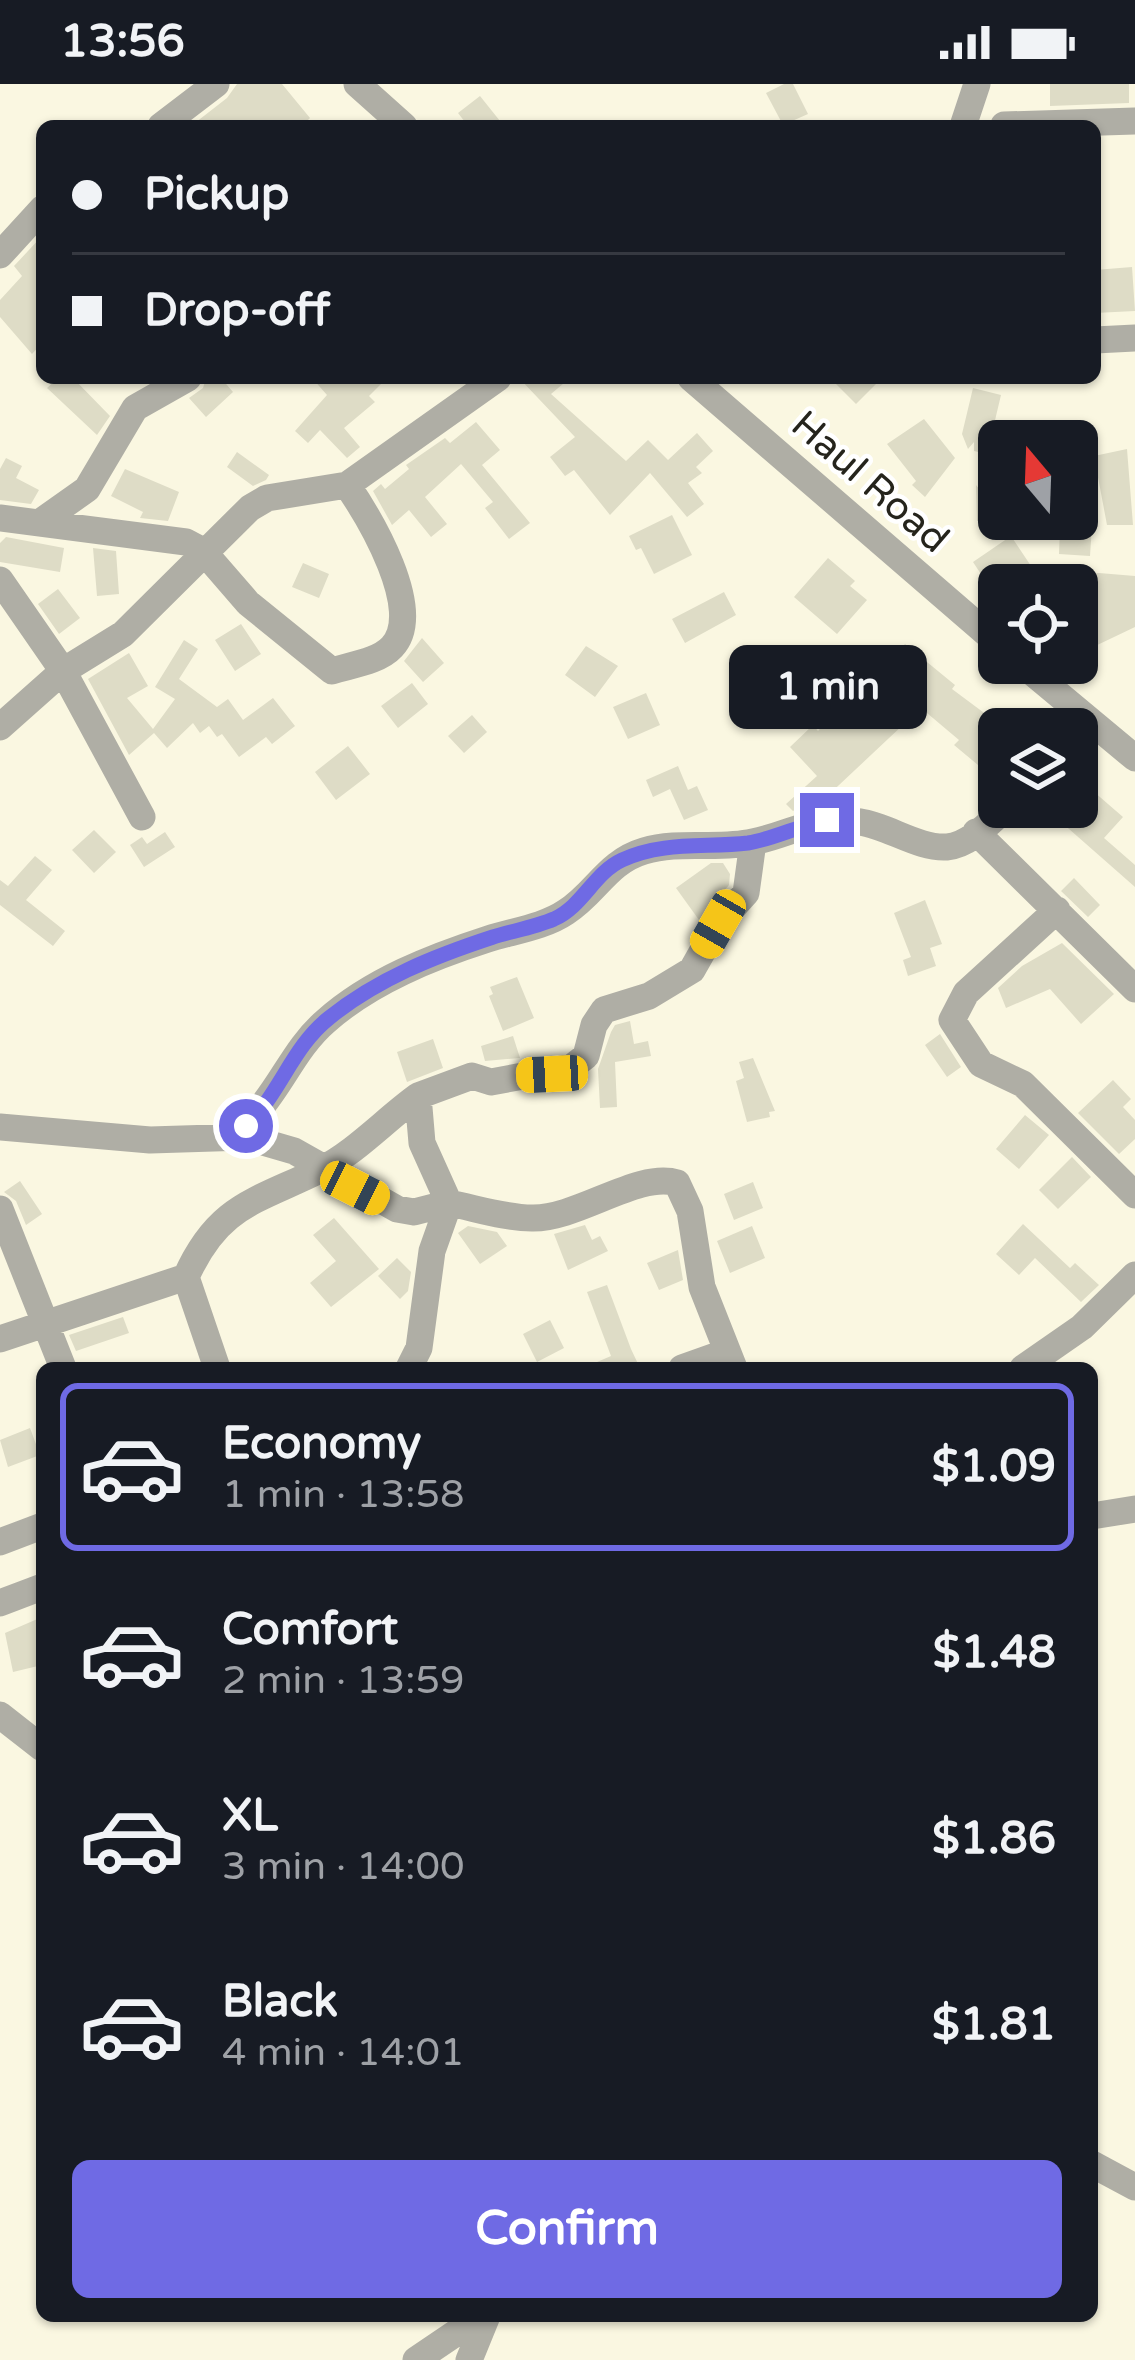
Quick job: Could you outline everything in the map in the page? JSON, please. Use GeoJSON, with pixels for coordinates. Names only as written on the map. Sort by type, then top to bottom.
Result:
{"type":"FeatureCollection","features":[{"type":"Feature","properties":{"kind":"street"},"geometry":{"type":"LineString","coordinates":[[169,120],[216,84]]}},
{"type":"Feature","properties":{"kind":"street"},"geometry":{"type":"LineString","coordinates":[[357,84],[397,120]]}},
{"type":"Feature","properties":{"kind":"street"},"geometry":{"type":"LineString","coordinates":[[965,120],[977,84]]}},
{"type":"Feature","properties":{"kind":"street"},"geometry":{"type":"LineString","coordinates":[[1101,122],[1135,121]]}},
{"type":"Feature","properties":{"kind":"street"},"geometry":{"type":"LineString","coordinates":[[0,255],[36,216]]}},
{"type":"Feature","properties":{"kind":"street"},"geometry":{"type":"LineString","coordinates":[[1101,340],[1135,338]]}},
{"type":"Feature","properties":{"kind":"street"},"geometry":{"type":"LineString","coordinates":[[39,524],[87,489],[135,408],[177,384]]}},
{"type":"Feature","properties":{"kind":"street"},"geometry":{"type":"LineString","coordinates":[[0,728],[63,671],[123,634],[203,550],[267,498],[347,485],[490,384]]}},
{"type":"Feature","properties":{"kind":"street","name":"Haul Road"},"geometry":{"type":"LineString","coordinates":[[710,384],[978,625]]}},
{"type":"Feature","properties":{"kind":"street"},"geometry":{"type":"LineString","coordinates":[[0,518],[167,538],[203,550],[248,603],[332,671],[376,657],[393,646],[401,631],[398,587],[367,514],[347,485]]}},
{"type":"Feature","properties":{"kind":"street"},"geometry":{"type":"LineString","coordinates":[[0,580],[63,671],[142,817]]}},
{"type":"Feature","properties":{"kind":"street"},"geometry":{"type":"LineString","coordinates":[[1039,684],[1061,708]]}},
{"type":"Feature","properties":{"kind":"street"},"geometry":{"type":"LineString","coordinates":[[1098,743],[1135,758]]}},
{"type":"Feature","properties":{"kind":"street"},"geometry":{"type":"LineString","coordinates":[[226,1137],[258,1114],[298,1049],[326,1020],[364,993],[462,948],[549,921],[568,911],[616,862],[646,850],[753,842],[793,826],[827,820],[883,826],[934,846],[950,847],[981,828]]}},
{"type":"Feature","properties":{"kind":"street"},"geometry":{"type":"LineString","coordinates":[[976,832],[1135,989]]}},
{"type":"Feature","properties":{"kind":"street"},"geometry":{"type":"LineString","coordinates":[[215,1362],[186,1276],[201,1243],[225,1216],[251,1199],[323,1169],[418,1096],[472,1076],[491,1082],[572,1067],[586,1056],[594,1025],[604,1010],[649,996],[692,970],[718,924],[746,893],[753,842]]}},
{"type":"Feature","properties":{"kind":"street"},"geometry":{"type":"LineString","coordinates":[[1057,910],[966,993],[952,1020],[981,1064],[1023,1084],[1135,1196]]}},
{"type":"Feature","properties":{"kind":"street"},"geometry":{"type":"LineString","coordinates":[[412,1362],[419,1348],[432,1250],[449,1203],[426,1155],[418,1096]]}},
{"type":"Feature","properties":{"kind":"street"},"geometry":{"type":"LineString","coordinates":[[0,1127],[150,1139],[226,1137],[293,1151],[397,1210],[414,1212],[449,1203],[534,1219],[589,1208],[653,1183],[677,1183],[690,1211],[702,1286],[731,1360]]}},
{"type":"Feature","properties":{"kind":"street"},"geometry":{"type":"LineString","coordinates":[[0,1209],[11,1269],[60,1362]]}},
{"type":"Feature","properties":{"kind":"street"},"geometry":{"type":"LineString","coordinates":[[0,1339],[186,1276]]}},
{"type":"Feature","properties":{"kind":"street"},"geometry":{"type":"LineString","coordinates":[[1032,1362],[1082,1327],[1135,1276]]}},
{"type":"Feature","properties":{"kind":"street"},"geometry":{"type":"LineString","coordinates":[[1098,1515],[1135,1509]]}},
{"type":"Feature","properties":{"kind":"street"},"geometry":{"type":"LineString","coordinates":[[0,1542],[36,1528]]}},
{"type":"Feature","properties":{"kind":"street"},"geometry":{"type":"LineString","coordinates":[[0,1603],[36,1589]]}},
{"type":"Feature","properties":{"kind":"street"},"geometry":{"type":"LineString","coordinates":[[0,1715],[36,1743]]}},
{"type":"Feature","properties":{"kind":"street"},"geometry":{"type":"LineString","coordinates":[[1098,2167],[1135,2187]]}},
{"type":"Feature","properties":{"kind":"street"},"geometry":{"type":"LineString","coordinates":[[416,2360],[475,2322]]}},
{"type":"Feature","properties":{"kind":"street"},"geometry":{"type":"LineString","coordinates":[[469,2360],[482,2322]]}},
{"type":"Feature","properties":{"kind":"building"},"geometry":{"type":"Polygon","coordinates":[[[237,84],[282,84],[310,118],[199,120],[237,84]]]}},
{"type":"Feature","properties":{"kind":"building"},"geometry":{"type":"Polygon","coordinates":[[[793,84],[808,114],[780,120],[766,93],[793,84]]]}},
{"type":"Feature","properties":{"kind":"building"},"geometry":{"type":"Polygon","coordinates":[[[1050,84],[1129,84],[1129,103],[1050,106],[1050,84]]]}},
{"type":"Feature","properties":{"kind":"building"},"geometry":{"type":"Polygon","coordinates":[[[480,96],[499,120],[463,120],[458,113],[480,96]]]}},
{"type":"Feature","properties":{"kind":"building"},"geometry":{"type":"Polygon","coordinates":[[[36,242],[36,350],[32,354],[0,317],[0,300],[22,276],[14,266],[36,242]]]}},
{"type":"Feature","properties":{"kind":"building"},"geometry":{"type":"Polygon","coordinates":[[[1132,267],[1135,311],[1101,313],[1101,270],[1132,267]]]}},
{"type":"Feature","properties":{"kind":"building"},"geometry":{"type":"Polygon","coordinates":[[[79,384],[110,416],[97,435],[47,388],[79,384]]]}},
{"type":"Feature","properties":{"kind":"building"},"geometry":{"type":"Polygon","coordinates":[[[204,384],[226,384],[233,392],[206,417],[189,398],[204,384]]]}},
{"type":"Feature","properties":{"kind":"building"},"geometry":{"type":"Polygon","coordinates":[[[317,384],[381,384],[369,396],[375,402],[344,428],[360,447],[347,458],[320,430],[308,443],[295,431],[327,395],[317,384]]]}},
{"type":"Feature","properties":{"kind":"building"},"geometry":{"type":"Polygon","coordinates":[[[525,384],[563,384],[551,394],[626,461],[648,440],[668,460],[697,433],[713,451],[696,467],[702,473],[688,483],[704,504],[687,517],[650,473],[610,515],[574,470],[565,476],[550,457],[575,437],[525,384]]]}},
{"type":"Feature","properties":{"kind":"building"},"geometry":{"type":"Polygon","coordinates":[[[836,384],[876,384],[856,404],[836,384]]]}},
{"type":"Feature","properties":{"kind":"building"},"geometry":{"type":"Polygon","coordinates":[[[973,388],[1001,395],[995,420],[978,420],[978,452],[974,442],[968,449],[962,434],[973,388]]]}},
{"type":"Feature","properties":{"kind":"building"},"geometry":{"type":"Polygon","coordinates":[[[924,419],[955,458],[925,497],[887,444],[924,419]]]}},
{"type":"Feature","properties":{"kind":"building"},"geometry":{"type":"Polygon","coordinates":[[[476,422],[500,450],[482,465],[530,523],[509,539],[485,508],[493,502],[461,464],[425,497],[447,524],[431,537],[409,510],[392,525],[373,491],[381,484],[385,489],[409,469],[406,465],[445,438],[450,443],[476,422]]]}},
{"type":"Feature","properties":{"kind":"building"},"geometry":{"type":"Polygon","coordinates":[[[1127,449],[1133,525],[1107,525],[1098,455],[1127,449]]]}},
{"type":"Feature","properties":{"kind":"building"},"geometry":{"type":"Polygon","coordinates":[[[237,452],[269,475],[266,480],[253,486],[227,467],[237,452]]]}},
{"type":"Feature","properties":{"kind":"building"},"geometry":{"type":"Polygon","coordinates":[[[6,458],[22,466],[16,478],[39,490],[31,504],[0,500],[0,469],[6,458]]]}},
{"type":"Feature","properties":{"kind":"building"},"geometry":{"type":"Polygon","coordinates":[[[125,469],[179,492],[168,521],[140,518],[143,512],[111,496],[125,469]]]}},
{"type":"Feature","properties":{"kind":"building"},"geometry":{"type":"Polygon","coordinates":[[[672,515],[692,555],[654,574],[629,536],[672,515]]]}},
{"type":"Feature","properties":{"kind":"building"},"geometry":{"type":"Polygon","coordinates":[[[6,537],[64,548],[60,572],[0,562],[0,543],[6,537]]]}},
{"type":"Feature","properties":{"kind":"building"},"geometry":{"type":"Polygon","coordinates":[[[1005,540],[1014,540],[1030,564],[978,564],[978,570],[973,562],[1005,540]]]}},
{"type":"Feature","properties":{"kind":"building"},"geometry":{"type":"Polygon","coordinates":[[[1060,540],[1091,540],[1090,556],[1059,554],[1060,540]]]}},
{"type":"Feature","properties":{"kind":"building"},"geometry":{"type":"Polygon","coordinates":[[[93,548],[116,551],[119,594],[97,596],[93,548]]]}},
{"type":"Feature","properties":{"kind":"building"},"geometry":{"type":"Polygon","coordinates":[[[828,558],[855,581],[850,586],[867,600],[837,634],[794,597],[828,558]]]}},
{"type":"Feature","properties":{"kind":"building"},"geometry":{"type":"Polygon","coordinates":[[[303,563],[329,574],[319,598],[292,587],[303,563]]]}},
{"type":"Feature","properties":{"kind":"building"},"geometry":{"type":"Polygon","coordinates":[[[1098,573],[1135,576],[1135,627],[1098,645],[1098,573]]]}},
{"type":"Feature","properties":{"kind":"building"},"geometry":{"type":"Polygon","coordinates":[[[58,589],[80,618],[59,634],[38,604],[58,589]]]}},
{"type":"Feature","properties":{"kind":"building"},"geometry":{"type":"Polygon","coordinates":[[[724,592],[736,615],[685,643],[672,619],[724,592]]]}},
{"type":"Feature","properties":{"kind":"building"},"geometry":{"type":"Polygon","coordinates":[[[241,624],[261,654],[235,671],[215,640],[241,624]]]}},
{"type":"Feature","properties":{"kind":"building"},"geometry":{"type":"Polygon","coordinates":[[[422,638],[444,663],[423,682],[404,661],[422,638]]]}},
{"type":"Feature","properties":{"kind":"building"},"geometry":{"type":"Polygon","coordinates":[[[184,640],[198,649],[179,679],[217,707],[228,699],[243,720],[273,698],[295,726],[272,744],[266,737],[239,757],[222,734],[217,737],[209,726],[200,733],[193,723],[167,748],[154,733],[129,755],[88,679],[129,653],[148,686],[127,698],[153,729],[175,699],[155,687],[184,640]]]}},
{"type":"Feature","properties":{"kind":"building"},"geometry":{"type":"Polygon","coordinates":[[[905,644],[955,685],[952,689],[978,708],[978,765],[954,745],[959,740],[921,708],[822,801],[817,796],[793,811],[786,804],[817,776],[790,747],[813,725],[818,731],[844,703],[857,715],[895,681],[882,671],[905,644]]]}},
{"type":"Feature","properties":{"kind":"building"},"geometry":{"type":"Polygon","coordinates":[[[586,646],[618,666],[595,697],[565,675],[586,646]]]}},
{"type":"Feature","properties":{"kind":"building"},"geometry":{"type":"Polygon","coordinates":[[[412,683],[428,704],[398,728],[381,706],[412,683]]]}},
{"type":"Feature","properties":{"kind":"building"},"geometry":{"type":"Polygon","coordinates":[[[646,693],[660,725],[628,739],[613,707],[646,693]]]}},
{"type":"Feature","properties":{"kind":"building"},"geometry":{"type":"Polygon","coordinates":[[[472,715],[487,732],[464,753],[448,736],[472,715]]]}},
{"type":"Feature","properties":{"kind":"building"},"geometry":{"type":"Polygon","coordinates":[[[348,746],[370,774],[336,800],[315,772],[348,746]]]}},
{"type":"Feature","properties":{"kind":"building"},"geometry":{"type":"Polygon","coordinates":[[[678,766],[688,790],[697,786],[708,810],[684,820],[670,789],[653,797],[646,780],[678,766]]]}},
{"type":"Feature","properties":{"kind":"building"},"geometry":{"type":"Polygon","coordinates":[[[1098,795],[1123,817],[1104,838],[1135,865],[1135,887],[1068,828],[1098,828],[1098,795]]]}},
{"type":"Feature","properties":{"kind":"building"},"geometry":{"type":"Polygon","coordinates":[[[94,830],[116,852],[94,873],[72,850],[94,830]]]}},
{"type":"Feature","properties":{"kind":"building"},"geometry":{"type":"Polygon","coordinates":[[[165,832],[175,847],[144,867],[130,845],[142,837],[147,844],[165,832]]]}},
{"type":"Feature","properties":{"kind":"building"},"geometry":{"type":"Polygon","coordinates":[[[35,856],[52,870],[26,900],[65,931],[53,946],[0,905],[0,880],[8,886],[35,856]]]}},
{"type":"Feature","properties":{"kind":"building"},"geometry":{"type":"Polygon","coordinates":[[[711,863],[723,863],[730,874],[729,885],[699,920],[676,888],[711,863]]]}},
{"type":"Feature","properties":{"kind":"building"},"geometry":{"type":"Polygon","coordinates":[[[1074,878],[1100,905],[1088,917],[1061,891],[1074,878]]]}},
{"type":"Feature","properties":{"kind":"building"},"geometry":{"type":"Polygon","coordinates":[[[925,900],[942,944],[930,948],[936,966],[908,976],[903,960],[911,957],[894,913],[925,900]]]}},
{"type":"Feature","properties":{"kind":"building"},"geometry":{"type":"Polygon","coordinates":[[[1062,943],[1114,994],[1081,1024],[1050,989],[1006,1008],[998,988],[1022,966],[1062,943]]]}},
{"type":"Feature","properties":{"kind":"building"},"geometry":{"type":"Polygon","coordinates":[[[517,977],[534,1018],[503,1031],[490,987],[517,977]]]}},
{"type":"Feature","properties":{"kind":"building"},"geometry":{"type":"Polygon","coordinates":[[[630,1021],[634,1044],[648,1041],[651,1056],[615,1062],[617,1107],[600,1108],[598,1069],[615,1025],[630,1021]]]}},
{"type":"Feature","properties":{"kind":"building"},"geometry":{"type":"Polygon","coordinates":[[[940,1034],[961,1067],[947,1077],[925,1045],[940,1034]]]}},
{"type":"Feature","properties":{"kind":"building"},"geometry":{"type":"Polygon","coordinates":[[[513,1036],[520,1058],[485,1061],[481,1046],[513,1036]]]}},
{"type":"Feature","properties":{"kind":"building"},"geometry":{"type":"Polygon","coordinates":[[[433,1039],[443,1068],[407,1082],[397,1052],[433,1039]]]}},
{"type":"Feature","properties":{"kind":"building"},"geometry":{"type":"Polygon","coordinates":[[[753,1058],[775,1111],[769,1112],[770,1117],[747,1122],[736,1081],[744,1078],[739,1062],[753,1058]]]}},
{"type":"Feature","properties":{"kind":"building"},"geometry":{"type":"Polygon","coordinates":[[[1113,1080],[1131,1099],[1123,1107],[1135,1120],[1135,1139],[1119,1154],[1078,1113],[1113,1080]]]}},
{"type":"Feature","properties":{"kind":"building"},"geometry":{"type":"Polygon","coordinates":[[[1025,1115],[1049,1135],[1019,1169],[996,1149],[1025,1115]]]}},
{"type":"Feature","properties":{"kind":"building"},"geometry":{"type":"Polygon","coordinates":[[[1072,1157],[1091,1177],[1058,1209],[1039,1190],[1072,1157]]]}},
{"type":"Feature","properties":{"kind":"building"},"geometry":{"type":"Polygon","coordinates":[[[20,1181],[42,1214],[26,1225],[16,1201],[4,1192],[20,1181]]]}},
{"type":"Feature","properties":{"kind":"building"},"geometry":{"type":"Polygon","coordinates":[[[753,1182],[763,1208],[734,1220],[724,1194],[753,1182]]]}},
{"type":"Feature","properties":{"kind":"building"},"geometry":{"type":"Polygon","coordinates":[[[334,1218],[379,1269],[331,1307],[310,1283],[336,1261],[313,1235],[334,1218]]]}},
{"type":"Feature","properties":{"kind":"building"},"geometry":{"type":"Polygon","coordinates":[[[1023,1224],[1070,1268],[1075,1263],[1099,1285],[1081,1302],[1035,1258],[1019,1275],[996,1254],[1023,1224]]]}},
{"type":"Feature","properties":{"kind":"building"},"geometry":{"type":"Polygon","coordinates":[[[585,1225],[592,1240],[600,1236],[608,1251],[568,1270],[554,1234],[585,1225]]]}},
{"type":"Feature","properties":{"kind":"building"},"geometry":{"type":"Polygon","coordinates":[[[468,1226],[497,1232],[507,1246],[480,1264],[458,1233],[468,1226]]]}},
{"type":"Feature","properties":{"kind":"building"},"geometry":{"type":"Polygon","coordinates":[[[752,1226],[765,1258],[730,1273],[717,1241],[752,1226]]]}},
{"type":"Feature","properties":{"kind":"building"},"geometry":{"type":"Polygon","coordinates":[[[678,1250],[683,1280],[659,1290],[647,1263],[678,1250]]]}},
{"type":"Feature","properties":{"kind":"building"},"geometry":{"type":"Polygon","coordinates":[[[397,1258],[411,1272],[408,1291],[400,1299],[378,1276],[397,1258]]]}},
{"type":"Feature","properties":{"kind":"building"},"geometry":{"type":"Polygon","coordinates":[[[607,1285],[637,1362],[597,1362],[611,1356],[587,1292],[607,1285]]]}},
{"type":"Feature","properties":{"kind":"building"},"geometry":{"type":"Polygon","coordinates":[[[123,1317],[129,1333],[76,1351],[69,1335],[123,1317]]]}},
{"type":"Feature","properties":{"kind":"building"},"geometry":{"type":"Polygon","coordinates":[[[550,1320],[564,1348],[537,1362],[523,1334],[550,1320]]]}},
{"type":"Feature","properties":{"kind":"building"},"geometry":{"type":"Polygon","coordinates":[[[30,1428],[36,1456],[8,1467],[0,1440],[30,1428]]]}},
{"type":"Feature","properties":{"kind":"building"},"geometry":{"type":"Polygon","coordinates":[[[36,1620],[36,1666],[13,1672],[5,1633],[36,1620]]]}},
{"type":"Feature","properties":{"kind":"route"},"geometry":{"type":"LineString","coordinates":[[246,1126],[274,1091],[298,1049],[326,1020],[364,993],[462,948],[549,921],[568,911],[616,862],[646,850],[753,842],[793,826],[827,820]]}}]}
